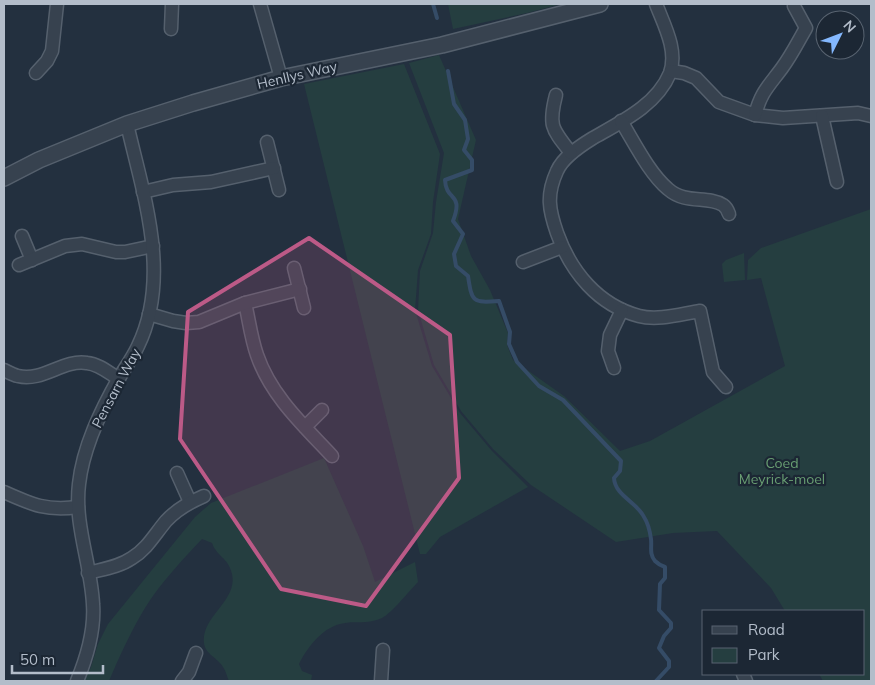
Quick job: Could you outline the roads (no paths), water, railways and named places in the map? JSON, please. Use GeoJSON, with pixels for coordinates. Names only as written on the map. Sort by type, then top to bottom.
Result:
{"type":"FeatureCollection","features":[{"type":"Feature","properties":{"kind":"street"},"geometry":{"type":"LineString","coordinates":[[36,73],[52,51],[57,4]]}},
{"type":"Feature","properties":{"kind":"street"},"geometry":{"type":"LineString","coordinates":[[170,29],[172,4]]}},
{"type":"Feature","properties":{"kind":"street"},"geometry":{"type":"LineString","coordinates":[[260,4],[281,78]]}},
{"type":"Feature","properties":{"kind":"street","name":"Henllys Way"},"geometry":{"type":"LineString","coordinates":[[4,178],[39,160],[126,124],[281,78],[442,45],[600,4]]}},
{"type":"Feature","properties":{"kind":"street"},"geometry":{"type":"LineString","coordinates":[[656,4],[670,41],[672,55],[670,71],[664,85],[653,98],[572,153],[557,170],[550,194],[550,212],[562,247],[574,269],[590,288],[607,302],[641,317],[660,317],[700,311],[714,372],[726,387]]}},
{"type":"Feature","properties":{"kind":"street"},"geometry":{"type":"LineString","coordinates":[[755,115],[759,100],[767,85],[791,55],[806,28],[794,6]]}},
{"type":"Feature","properties":{"kind":"street"},"geometry":{"type":"LineString","coordinates":[[670,71],[684,72],[696,78],[719,102],[755,115],[783,118],[858,113],[871,116]]}},
{"type":"Feature","properties":{"kind":"street"},"geometry":{"type":"LineString","coordinates":[[556,95],[552,114],[554,131],[572,153]]}},
{"type":"Feature","properties":{"kind":"street"},"geometry":{"type":"LineString","coordinates":[[822,116],[836,182]]}},
{"type":"Feature","properties":{"kind":"street"},"geometry":{"type":"LineString","coordinates":[[621,121],[655,175],[668,189],[687,199],[711,201],[724,206],[729,214]]}},
{"type":"Feature","properties":{"kind":"street","name":"Pensarn Way"},"geometry":{"type":"LineString","coordinates":[[77,681],[89,647],[93,604],[78,507],[78,484],[84,456],[104,406],[138,346],[149,314],[154,291],[153,246],[143,192],[126,124]]}},
{"type":"Feature","properties":{"kind":"street"},"geometry":{"type":"LineString","coordinates":[[267,142],[279,190]]}},
{"type":"Feature","properties":{"kind":"street"},"geometry":{"type":"LineString","coordinates":[[143,192],[173,185],[211,182],[274,168]]}},
{"type":"Feature","properties":{"kind":"street"},"geometry":{"type":"LineString","coordinates":[[22,236],[32,260]]}},
{"type":"Feature","properties":{"kind":"street"},"geometry":{"type":"LineString","coordinates":[[19,265],[65,246],[82,244],[116,252],[125,252],[153,246]]}},
{"type":"Feature","properties":{"kind":"street"},"geometry":{"type":"LineString","coordinates":[[523,262],[562,247]]}},
{"type":"Feature","properties":{"kind":"street"},"geometry":{"type":"LineString","coordinates":[[294,268],[304,308]]}},
{"type":"Feature","properties":{"kind":"street"},"geometry":{"type":"LineString","coordinates":[[149,314],[173,322],[199,322],[245,303],[300,289]]}},
{"type":"Feature","properties":{"kind":"street"},"geometry":{"type":"LineString","coordinates":[[245,303],[257,355],[266,375],[280,398],[332,456]]}},
{"type":"Feature","properties":{"kind":"street"},"geometry":{"type":"LineString","coordinates":[[614,368],[608,351],[610,335],[622,310]]}},
{"type":"Feature","properties":{"kind":"street"},"geometry":{"type":"LineString","coordinates":[[4,370],[18,376],[29,377],[45,374],[71,364],[89,363],[119,379]]}},
{"type":"Feature","properties":{"kind":"street"},"geometry":{"type":"LineString","coordinates":[[305,427],[322,410]]}},
{"type":"Feature","properties":{"kind":"street"},"geometry":{"type":"LineString","coordinates":[[177,473],[190,502]]}},
{"type":"Feature","properties":{"kind":"street"},"geometry":{"type":"LineString","coordinates":[[4,492],[46,508],[78,507]]}},
{"type":"Feature","properties":{"kind":"street"},"geometry":{"type":"LineString","coordinates":[[88,573],[118,566],[133,558],[148,545],[167,520],[178,510],[204,496]]}},
{"type":"Feature","properties":{"kind":"street"},"geometry":{"type":"LineString","coordinates":[[381,681],[383,650]]}},
{"type":"Feature","properties":{"kind":"street"},"geometry":{"type":"LineString","coordinates":[[182,681],[189,672],[196,653]]}},
{"type":"Feature","properties":{"kind":"waterway"},"geometry":{"type":"LineString","coordinates":[[433,4],[437,18]]}},
{"type":"Feature","properties":{"kind":"waterway"},"geometry":{"type":"LineString","coordinates":[[448,71],[454,104],[465,120],[468,139],[464,150],[472,160],[472,170],[445,180],[448,192],[457,205],[453,221],[463,234],[454,254],[456,266],[468,276],[472,296],[475,299],[483,302],[499,301],[510,332],[509,344],[517,362],[539,386],[563,400],[621,461],[620,471],[614,478],[615,484],[618,490],[641,512],[648,525],[652,556],[656,562],[665,567],[665,578],[660,584],[659,610],[671,623],[671,628],[664,636],[659,648],[669,661],[669,667],[656,681]]}},
{"type":"Feature","properties":{"kind":"park label","name":"Coed Meyrick-moel"},"geometry":{"type":"Point","coordinates":[782,472]}}]}
